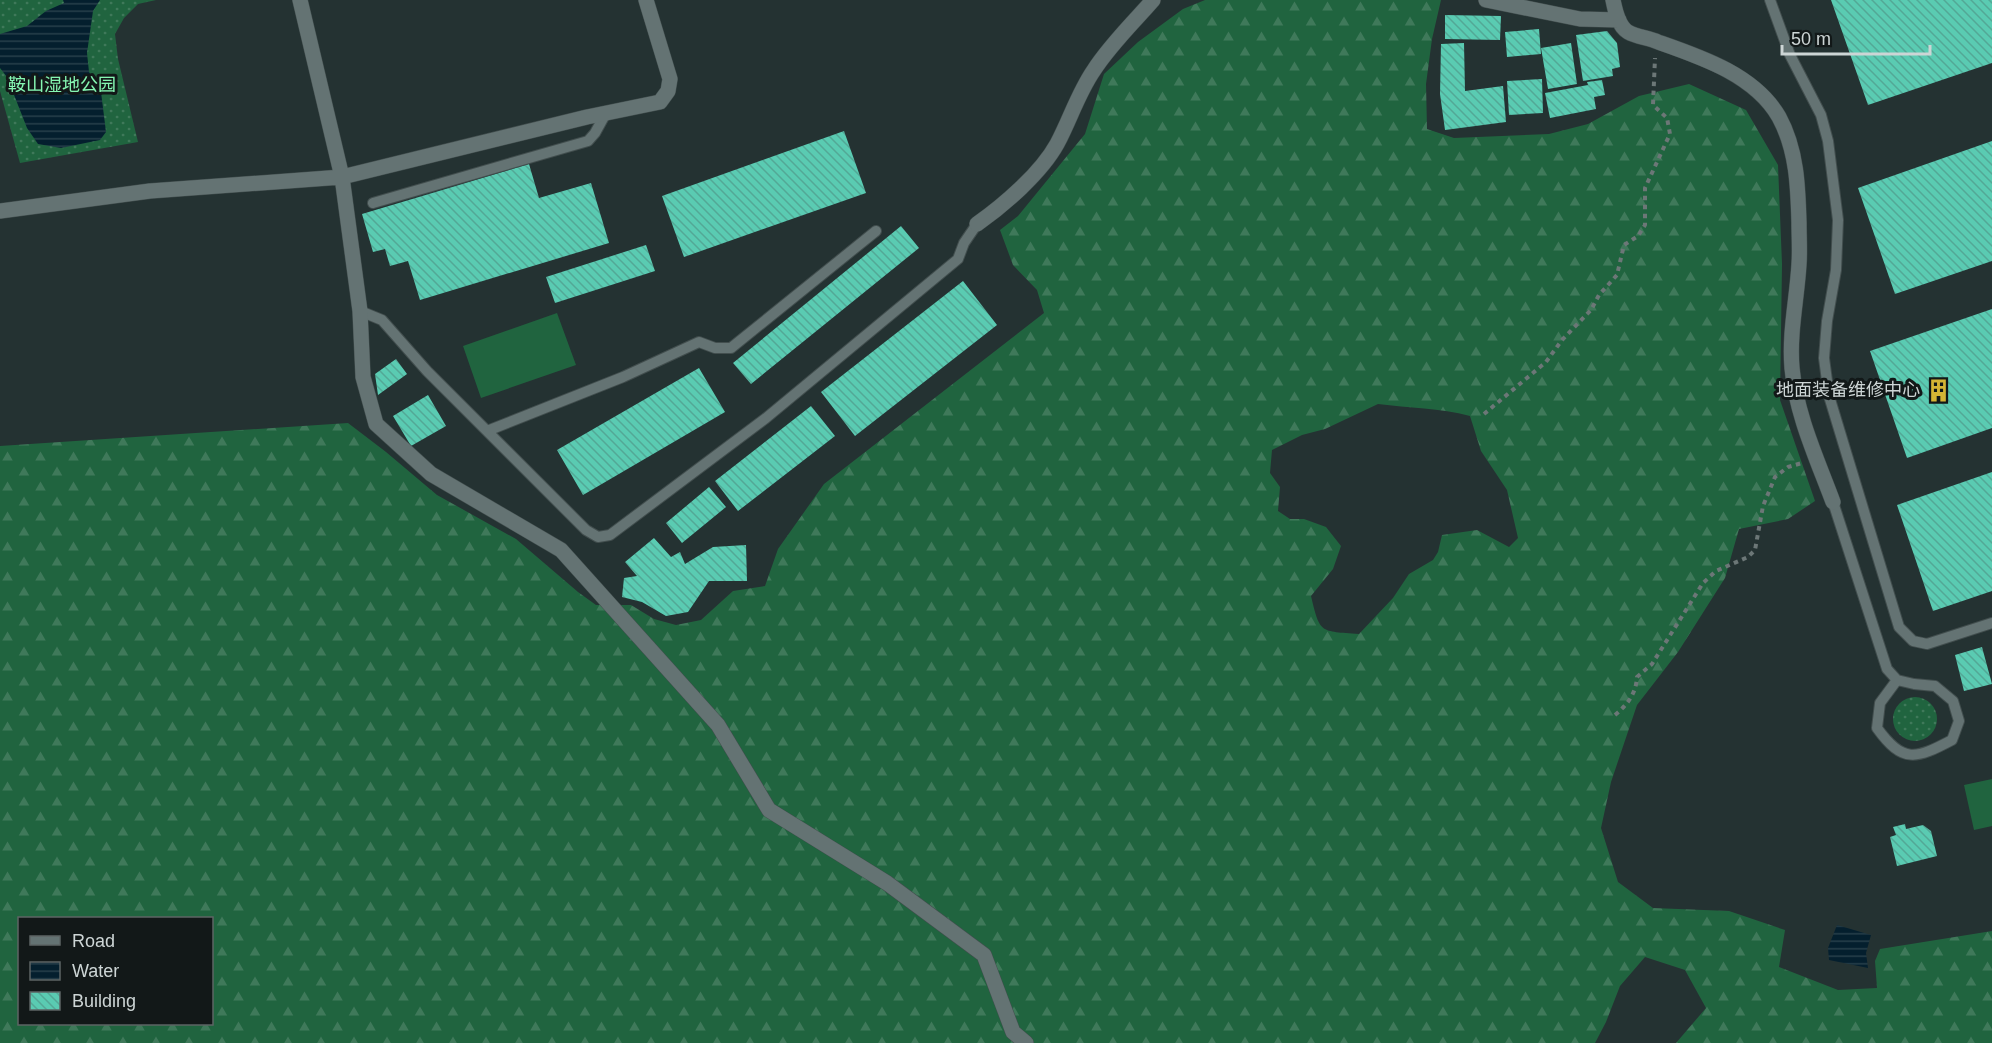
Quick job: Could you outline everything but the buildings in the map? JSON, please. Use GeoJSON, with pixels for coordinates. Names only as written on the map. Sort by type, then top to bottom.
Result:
{"type":"FeatureCollection","features":[{"type":"Feature","properties":{"kind":"street"},"geometry":{"type":"LineString","coordinates":[[300,0],[342,177],[360,311],[363,377],[376,424],[431,474],[561,550],[718,725],[769,810],[887,883],[984,955],[1013,1032],[1026,1043]]}},
{"type":"Feature","properties":{"kind":"street"},"geometry":{"type":"LineString","coordinates":[[0,211],[150,191],[342,177],[660,102],[668,91],[670,78],[646,0]]}},
{"type":"Feature","properties":{"kind":"street"},"geometry":{"type":"LineString","coordinates":[[976,224],[1003,205],[1043,164],[1056,145],[1094,70],[1153,0]]}},
{"type":"Feature","properties":{"kind":"street"},"geometry":{"type":"LineString","coordinates":[[1486,0],[1580,19],[1619,20]]}},
{"type":"Feature","properties":{"kind":"street"},"geometry":{"type":"LineString","coordinates":[[1613,0],[1619,20],[1627,31],[1701,57],[1737,76],[1763,96],[1778,117],[1788,139],[1796,173],[1799,263],[1793,309],[1792,368],[1795,392],[1833,502]]}},
{"type":"Feature","properties":{"kind":"lane"},"geometry":{"type":"LineString","coordinates":[[1770,0],[1790,55],[1821,115],[1828,141],[1838,220],[1836,270],[1827,321],[1824,358],[1829,396],[1899,627],[1913,641],[1927,644],[1992,623]]}},
{"type":"Feature","properties":{"kind":"lane"},"geometry":{"type":"LineString","coordinates":[[373,203],[588,141],[606,113]]}},
{"type":"Feature","properties":{"kind":"lane"},"geometry":{"type":"LineString","coordinates":[[360,311],[382,320],[427,371],[586,530],[598,537],[610,535],[766,418],[958,259],[964,243],[976,224]]}},
{"type":"Feature","properties":{"kind":"lane"},"geometry":{"type":"LineString","coordinates":[[487,431],[622,377],[699,342],[715,348],[731,348],[876,231]]}},
{"type":"Feature","properties":{"kind":"lane"},"geometry":{"type":"LineString","coordinates":[[1833,502],[1887,669],[1897,680],[1935,686],[1953,702],[1959,721],[1952,740],[1928,753],[1903,754],[1888,744],[1877,728],[1880,704],[1897,680]]}},
{"type":"Feature","properties":{"kind":"path"},"geometry":{"type":"LineString","coordinates":[[1484,414],[1546,362],[1591,310],[1599,295],[1617,275],[1624,245],[1638,236],[1645,225],[1645,189],[1670,134],[1667,118],[1653,105],[1655,63],[1653,40]]}},
{"type":"Feature","properties":{"kind":"path"},"geometry":{"type":"LineString","coordinates":[[1615,715],[1624,707],[1636,689],[1637,677],[1652,664],[1703,584],[1716,571],[1748,557],[1755,550],[1762,506],[1774,477],[1788,467],[1817,458]]}},
{"type":"Feature","properties":{"kind":"green space","name":"鞍山湿地公园"},"geometry":{"type":"Polygon","coordinates":[[[0,0],[156,0],[138,4],[124,18],[115,34],[118,59],[138,142],[20,163],[0,91],[0,0]]]}},
{"type":"Feature","properties":{"kind":"green space"},"geometry":{"type":"Polygon","coordinates":[[[1205,0],[1441,0],[1432,39],[1426,84],[1427,129],[1454,138],[1549,134],[1588,124],[1639,96],[1689,84],[1746,110],[1778,165],[1782,264],[1780,400],[1815,501],[1788,519],[1739,529],[1725,578],[1678,652],[1637,705],[1611,782],[1601,828],[1618,882],[1653,908],[1729,911],[1785,930],[1779,967],[1838,990],[1877,988],[1875,961],[1880,949],[1992,931],[1992,1043],[1676,1043],[1706,1008],[1685,970],[1645,957],[1620,986],[1595,1043],[0,1043],[0,446],[348,423],[437,495],[516,539],[596,605],[631,605],[654,619],[676,625],[701,620],[733,591],[765,586],[778,549],[824,484],[1044,313],[1037,290],[1013,265],[1000,230],[1018,216],[1085,134],[1104,74],[1138,42],[1183,9],[1205,0]],[[1378,404],[1325,429],[1302,435],[1272,450],[1270,473],[1280,487],[1278,511],[1290,519],[1304,519],[1326,527],[1341,546],[1333,569],[1311,596],[1320,624],[1329,631],[1359,634],[1393,598],[1409,574],[1433,560],[1438,552],[1442,535],[1477,530],[1509,547],[1518,538],[1507,490],[1481,451],[1470,416],[1378,404]]]}},
{"type":"Feature","properties":{"kind":"green space"},"geometry":{"type":"Polygon","coordinates":[[[557,313],[576,365],[481,398],[463,346],[557,313]]]}},
{"type":"Feature","properties":{"kind":"green space"},"geometry":{"type":"Polygon","coordinates":[[[1915,697],[1924,698],[1931,703],[1936,710],[1936,728],[1931,735],[1924,740],[1915,741],[1906,740],[1899,735],[1894,728],[1893,719],[1894,710],[1899,703],[1906,698],[1915,697]]]}},
{"type":"Feature","properties":{"kind":"green space"},"geometry":{"type":"Polygon","coordinates":[[[1992,779],[1992,826],[1974,830],[1964,785],[1992,779]]]}},
{"type":"Feature","properties":{"kind":"water"},"geometry":{"type":"Polygon","coordinates":[[[63,0],[100,0],[93,11],[87,53],[89,72],[101,92],[106,132],[100,140],[61,148],[38,144],[27,128],[7,77],[0,68],[0,34],[27,26],[46,11],[64,3],[63,0]]]}},
{"type":"Feature","properties":{"kind":"water"},"geometry":{"type":"Polygon","coordinates":[[[1837,925],[1871,935],[1866,953],[1868,968],[1829,960],[1828,948],[1837,925]]]}},
{"type":"Feature","properties":{"kind":"place","name":"地面装备维修中心"},"geometry":{"type":"Point","coordinates":[1938,390]}}]}
